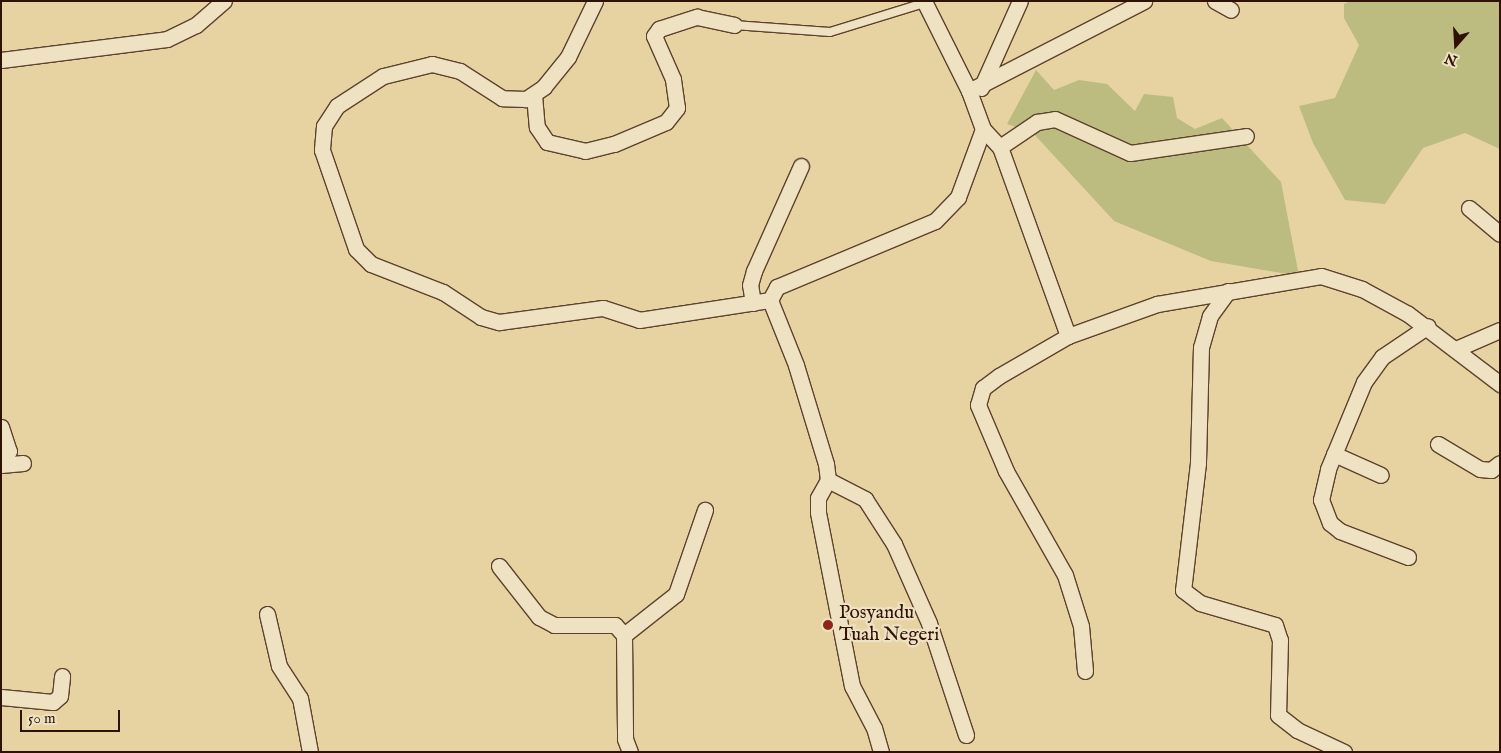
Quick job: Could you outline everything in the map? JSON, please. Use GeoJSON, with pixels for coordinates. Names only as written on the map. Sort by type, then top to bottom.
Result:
{"type":"FeatureCollection","features":[{"type":"Feature","properties":{"kind":"street"},"geometry":{"type":"LineString","coordinates":[[1,60],[167,39],[196,25],[224,1]]}},
{"type":"Feature","properties":{"kind":"street"},"geometry":{"type":"LineString","coordinates":[[595,1],[572,51],[534,95],[522,100],[502,98],[460,71],[432,64],[383,76],[337,106],[324,126],[322,150],[344,222],[361,255],[380,268],[442,292],[481,318],[499,322],[603,308],[639,320],[770,300]]}},
{"type":"Feature","properties":{"kind":"street"},"geometry":{"type":"LineString","coordinates":[[975,89],[1020,1]]}},
{"type":"Feature","properties":{"kind":"street"},"geometry":{"type":"LineString","coordinates":[[975,89],[1144,1]]}},
{"type":"Feature","properties":{"kind":"street"},"geometry":{"type":"LineString","coordinates":[[1215,1],[1231,10]]}},
{"type":"Feature","properties":{"kind":"street"},"geometry":{"type":"LineString","coordinates":[[881,752],[874,728],[852,686],[817,504],[828,480],[796,365],[770,300],[777,286],[935,221],[958,197],[983,129],[975,89],[924,2]]}},
{"type":"Feature","properties":{"kind":"street"},"geometry":{"type":"LineString","coordinates":[[534,95],[536,128],[547,142],[575,151],[614,144],[666,122],[677,108],[673,79],[654,36],[659,29],[697,17],[734,25]]}},
{"type":"Feature","properties":{"kind":"street"},"geometry":{"type":"LineString","coordinates":[[1000,147],[1037,122],[1055,119],[1081,128],[1118,150],[1139,154],[1246,136]]}},
{"type":"Feature","properties":{"kind":"street"},"geometry":{"type":"LineString","coordinates":[[983,129],[1000,147],[1068,336]]}},
{"type":"Feature","properties":{"kind":"street"},"geometry":{"type":"LineString","coordinates":[[753,303],[750,285],[754,270],[801,166]]}},
{"type":"Feature","properties":{"kind":"street"},"geometry":{"type":"LineString","coordinates":[[1469,208],[1500,234]]}},
{"type":"Feature","properties":{"kind":"street"},"geometry":{"type":"LineString","coordinates":[[1085,671],[1081,626],[1065,575],[1006,471],[977,401],[986,385],[1068,336],[1157,304],[1228,291],[1330,277],[1362,288],[1428,326],[1499,387]]}},
{"type":"Feature","properties":{"kind":"street"},"geometry":{"type":"LineString","coordinates":[[1228,291],[1210,316],[1201,347],[1198,463],[1183,590],[1200,603],[1275,625],[1280,640],[1278,714],[1297,730],[1344,752]]}},
{"type":"Feature","properties":{"kind":"street"},"geometry":{"type":"LineString","coordinates":[[1408,557],[1358,541],[1330,523],[1321,500],[1334,454],[1373,368],[1395,345],[1428,326]]}},
{"type":"Feature","properties":{"kind":"street"},"geometry":{"type":"LineString","coordinates":[[1456,349],[1500,330]]}},
{"type":"Feature","properties":{"kind":"street"},"geometry":{"type":"LineString","coordinates":[[1,427],[9,450],[1,464]]}},
{"type":"Feature","properties":{"kind":"street"},"geometry":{"type":"LineString","coordinates":[[1438,444],[1480,469],[1491,470],[1500,463]]}},
{"type":"Feature","properties":{"kind":"street"},"geometry":{"type":"LineString","coordinates":[[1334,454],[1381,475]]}},
{"type":"Feature","properties":{"kind":"street"},"geometry":{"type":"LineString","coordinates":[[1,464],[23,462]]}},
{"type":"Feature","properties":{"kind":"street"},"geometry":{"type":"LineString","coordinates":[[828,480],[865,499],[894,544],[929,623],[966,735]]}},
{"type":"Feature","properties":{"kind":"street"},"geometry":{"type":"LineString","coordinates":[[624,634],[676,594],[705,510]]}},
{"type":"Feature","properties":{"kind":"street"},"geometry":{"type":"LineString","coordinates":[[499,566],[539,617],[554,624],[615,625],[624,634],[625,740],[630,752]]}},
{"type":"Feature","properties":{"kind":"street"},"geometry":{"type":"LineString","coordinates":[[268,614],[280,666],[300,698],[310,752]]}},
{"type":"Feature","properties":{"kind":"street"},"geometry":{"type":"LineString","coordinates":[[1,697],[53,702],[60,696],[62,676]]}},
{"type":"Feature","properties":{"kind":"lane"},"geometry":{"type":"LineString","coordinates":[[734,25],[830,32],[924,2]]}},
{"type":"Feature","properties":{"kind":"shaded area"},"geometry":{"type":"Polygon","coordinates":[[[1350,1],[1500,1],[1500,149],[1465,133],[1423,148],[1385,204],[1345,200],[1313,143],[1299,106],[1335,98],[1359,45],[1344,18],[1344,4],[1350,1]]]}},
{"type":"Feature","properties":{"kind":"shaded area"},"geometry":{"type":"Polygon","coordinates":[[[1036,70],[1054,90],[1079,80],[1107,84],[1135,111],[1144,94],[1173,97],[1177,118],[1195,129],[1222,118],[1281,182],[1299,276],[1211,261],[1114,221],[1033,133],[1007,124],[1036,70]]]}},
{"type":"Feature","properties":{"kind":"place","name":"Posyandu Tuah Negeri"},"geometry":{"type":"Point","coordinates":[828,625]}}]}
